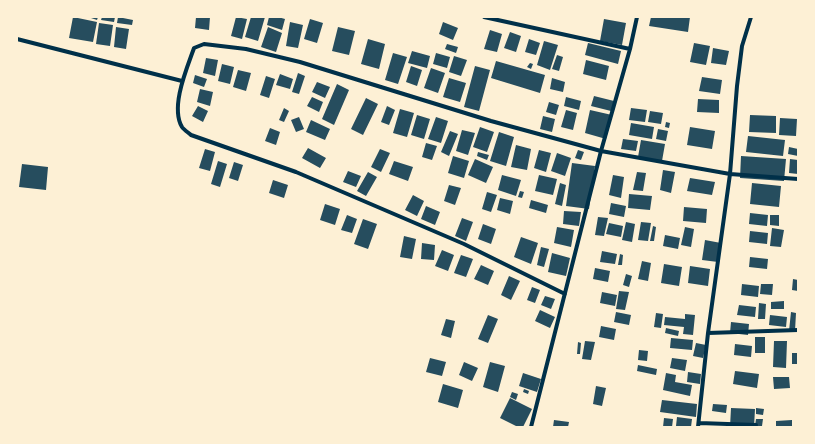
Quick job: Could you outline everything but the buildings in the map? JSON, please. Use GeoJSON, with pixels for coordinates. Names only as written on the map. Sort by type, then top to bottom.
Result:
{"type":"FeatureCollection","features":[{"type":"Feature","properties":{"kind":"street"},"geometry":{"type":"LineString","coordinates":[[484,17],[630,49]]}},
{"type":"Feature","properties":{"kind":"street"},"geometry":{"type":"LineString","coordinates":[[531,427],[601,151],[630,49],[637,17]]}},
{"type":"Feature","properties":{"kind":"street"},"geometry":{"type":"LineString","coordinates":[[751,17],[742,46],[737,86],[730,174],[708,333],[698,425],[756,425]]}},
{"type":"Feature","properties":{"kind":"street"},"geometry":{"type":"LineString","coordinates":[[17,39],[182,81]]}},
{"type":"Feature","properties":{"kind":"street"},"geometry":{"type":"LineString","coordinates":[[565,294],[464,244],[296,172],[192,135],[182,127],[177,110],[182,81],[194,48],[204,44],[246,49],[300,62],[491,121],[601,151],[730,174],[798,179]]}},
{"type":"Feature","properties":{"kind":"street"},"geometry":{"type":"LineString","coordinates":[[708,333],[798,330]]}}]}
